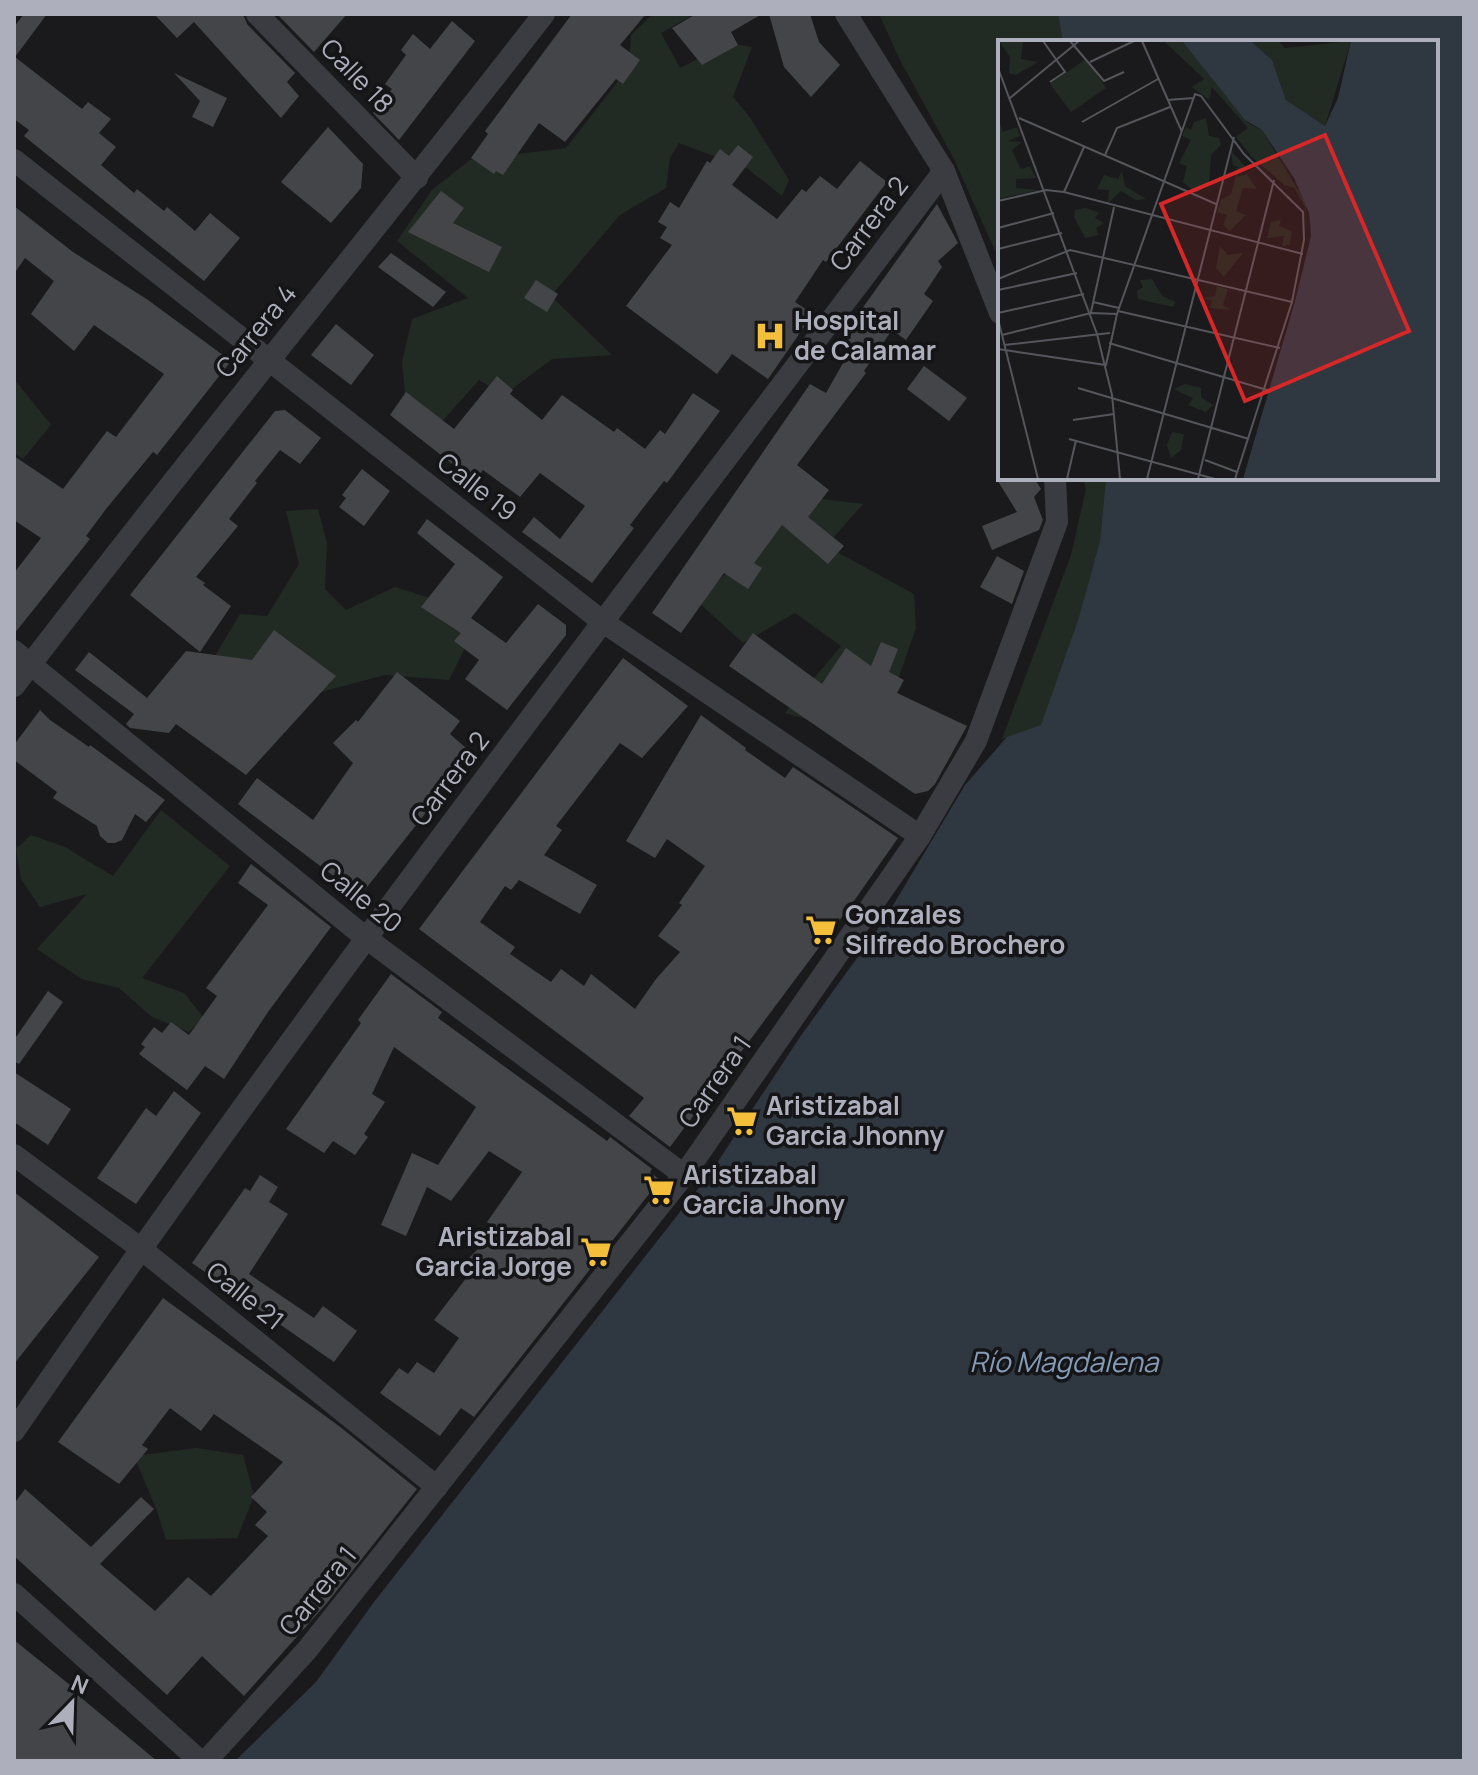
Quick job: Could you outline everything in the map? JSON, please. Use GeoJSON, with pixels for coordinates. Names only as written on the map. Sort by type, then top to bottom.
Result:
{"type":"FeatureCollection","features":[{"type":"Feature","properties":{"kind":"street","name":"Calle 18"},"geometry":{"type":"LineString","coordinates":[[257,14],[417,178]]}},
{"type":"Feature","properties":{"kind":"street","name":"Carrera 4"},"geometry":{"type":"LineString","coordinates":[[14,686],[23,657],[417,178],[544,14]]}},
{"type":"Feature","properties":{"kind":"street"},"geometry":{"type":"LineString","coordinates":[[846,14],[944,171],[998,308]]}},
{"type":"Feature","properties":{"kind":"street","name":"Calle 19"},"geometry":{"type":"LineString","coordinates":[[14,160],[603,622],[920,836]]}},
{"type":"Feature","properties":{"kind":"street","name":"Carrera 2"},"geometry":{"type":"LineString","coordinates":[[14,1431],[140,1248],[366,938],[944,171]]}},
{"type":"Feature","properties":{"kind":"street","name":"Carrera 1"},"geometry":{"type":"LineString","coordinates":[[203,1761],[307,1650],[684,1175],[920,836],[976,741],[993,698],[1057,522],[1055,480]]}},
{"type":"Feature","properties":{"kind":"street","name":"Calle 20"},"geometry":{"type":"LineString","coordinates":[[23,657],[366,938],[684,1175]]}},
{"type":"Feature","properties":{"kind":"street","name":"Calle 21"},"geometry":{"type":"LineString","coordinates":[[14,1155],[140,1248],[437,1487]]}},
{"type":"Feature","properties":{"kind":"street"},"geometry":{"type":"LineString","coordinates":[[14,1594],[203,1761]]}},
{"type":"Feature","properties":{"kind":"shaded area"},"geometry":{"type":"Polygon","coordinates":[[[653,14],[694,14],[661,33],[680,68],[729,43],[752,47],[733,97],[749,116],[789,180],[782,196],[748,169],[679,143],[670,158],[666,188],[620,215],[551,296],[612,355],[552,359],[504,395],[479,380],[437,427],[406,405],[402,362],[412,319],[468,298],[397,241],[432,190],[470,160],[566,148],[629,67],[631,35],[653,14]]]}},
{"type":"Feature","properties":{"kind":"shaded area"},"geometry":{"type":"Polygon","coordinates":[[[879,14],[1058,14],[1063,40],[998,40],[998,254],[954,159],[899,58],[879,14]]]}},
{"type":"Feature","properties":{"kind":"shaded area"},"geometry":{"type":"Polygon","coordinates":[[[14,379],[51,425],[23,459],[14,453],[14,379]]]}},
{"type":"Feature","properties":{"kind":"shaded area"},"geometry":{"type":"Polygon","coordinates":[[[1084,480],[1106,480],[1100,541],[1078,620],[1041,726],[1002,739],[1071,555],[1086,489],[1084,480]]]}},
{"type":"Feature","properties":{"kind":"shaded area"},"geometry":{"type":"Polygon","coordinates":[[[782,494],[863,504],[826,546],[914,594],[916,628],[889,705],[855,732],[785,713],[841,646],[795,613],[743,643],[697,601],[735,565],[782,494]]]}},
{"type":"Feature","properties":{"kind":"shaded area"},"geometry":{"type":"Polygon","coordinates":[[[318,509],[327,543],[325,589],[346,610],[395,587],[433,599],[470,638],[449,680],[385,675],[317,693],[212,661],[240,614],[267,616],[299,564],[286,511],[318,509]]]}},
{"type":"Feature","properties":{"kind":"shaded area"},"geometry":{"type":"Polygon","coordinates":[[[161,810],[230,866],[142,978],[184,993],[203,1017],[189,1032],[152,1017],[119,988],[82,979],[37,949],[87,894],[40,907],[21,879],[16,849],[31,835],[65,847],[113,876],[161,810]]]}},
{"type":"Feature","properties":{"kind":"shaded area"},"geometry":{"type":"Polygon","coordinates":[[[196,1448],[243,1455],[254,1496],[237,1538],[166,1540],[134,1456],[196,1448]]]}},
{"type":"Feature","properties":{"kind":"water","name":"Río Magdalena"},"geometry":{"type":"Polygon","coordinates":[[[1058,14],[1464,14],[1464,1761],[235,1761],[316,1682],[374,1602],[709,1175],[800,1037],[883,922],[965,785],[1007,737],[1041,725],[1078,620],[1100,541],[1106,480],[1438,480],[1438,40],[1063,40],[1058,14]]]}},
{"type":"Feature","properties":{"kind":"building"},"geometry":{"type":"Polygon","coordinates":[[[24,14],[47,14],[15,57],[82,109],[88,102],[111,119],[99,133],[116,147],[101,165],[134,193],[137,189],[164,211],[167,207],[195,231],[210,213],[240,238],[204,281],[24,136],[29,130],[14,119],[14,27],[24,14]]]}},
{"type":"Feature","properties":{"kind":"building"},"geometry":{"type":"Polygon","coordinates":[[[154,14],[243,14],[247,24],[295,73],[287,82],[299,96],[281,118],[194,22],[177,38],[154,14]]]}},
{"type":"Feature","properties":{"kind":"building"},"geometry":{"type":"Polygon","coordinates":[[[277,14],[347,14],[314,52],[277,14]]]}},
{"type":"Feature","properties":{"kind":"building"},"geometry":{"type":"Polygon","coordinates":[[[572,14],[646,14],[620,45],[640,60],[623,84],[616,79],[565,142],[539,123],[503,175],[496,171],[494,174],[471,158],[488,134],[485,131],[572,14]]]}},
{"type":"Feature","properties":{"kind":"building"},"geometry":{"type":"Polygon","coordinates":[[[696,14],[762,14],[731,32],[738,45],[702,65],[672,28],[696,14]]]}},
{"type":"Feature","properties":{"kind":"building"},"geometry":{"type":"Polygon","coordinates":[[[769,14],[810,14],[819,42],[840,65],[811,97],[784,67],[769,14]]]}},
{"type":"Feature","properties":{"kind":"building"},"geometry":{"type":"Polygon","coordinates":[[[452,21],[475,41],[399,140],[373,113],[392,89],[385,84],[406,55],[401,50],[413,34],[430,49],[452,21]]]}},
{"type":"Feature","properties":{"kind":"building"},"geometry":{"type":"Polygon","coordinates":[[[174,73],[227,98],[213,127],[192,117],[200,101],[174,73]]]}},
{"type":"Feature","properties":{"kind":"building"},"geometry":{"type":"Polygon","coordinates":[[[328,127],[363,164],[361,188],[331,223],[281,182],[328,127]]]}},
{"type":"Feature","properties":{"kind":"building"},"geometry":{"type":"Polygon","coordinates":[[[738,145],[753,157],[732,185],[777,219],[802,189],[806,192],[820,176],[837,189],[860,161],[887,182],[826,262],[823,260],[795,302],[813,314],[768,379],[732,354],[717,374],[626,306],[672,245],[660,238],[667,227],[658,222],[670,202],[679,208],[707,161],[710,163],[720,149],[729,156],[738,145]]]}},
{"type":"Feature","properties":{"kind":"building"},"geometry":{"type":"Polygon","coordinates":[[[441,191],[464,208],[453,223],[502,247],[489,272],[408,232],[441,191]]]}},
{"type":"Feature","properties":{"kind":"building"},"geometry":{"type":"Polygon","coordinates":[[[937,204],[958,243],[938,261],[942,267],[924,294],[933,301],[906,340],[892,330],[864,371],[866,373],[797,465],[829,490],[808,517],[844,546],[828,564],[782,525],[754,563],[762,568],[748,589],[724,573],[681,633],[652,613],[810,384],[826,393],[851,349],[839,341],[937,204]]]}},
{"type":"Feature","properties":{"kind":"building"},"geometry":{"type":"Polygon","coordinates":[[[14,206],[73,252],[148,300],[231,361],[157,455],[153,452],[106,509],[86,536],[90,539],[14,634],[14,573],[41,538],[14,520],[14,456],[63,489],[107,431],[116,437],[164,374],[94,325],[74,351],[31,314],[54,281],[25,258],[14,274],[14,206]]]}},
{"type":"Feature","properties":{"kind":"building"},"geometry":{"type":"Polygon","coordinates":[[[391,253],[446,292],[433,307],[378,267],[391,253]]]}},
{"type":"Feature","properties":{"kind":"building"},"geometry":{"type":"Polygon","coordinates":[[[536,280],[558,294],[547,312],[524,298],[536,280]]]}},
{"type":"Feature","properties":{"kind":"building"},"geometry":{"type":"Polygon","coordinates":[[[336,324],[374,355],[351,385],[311,355],[336,324]]]}},
{"type":"Feature","properties":{"kind":"building"},"geometry":{"type":"Polygon","coordinates":[[[924,366],[967,398],[949,421],[907,389],[924,366]]]}},
{"type":"Feature","properties":{"kind":"building"},"geometry":{"type":"Polygon","coordinates":[[[497,376],[513,390],[510,394],[542,420],[562,395],[614,432],[617,428],[645,449],[660,430],[665,434],[693,393],[720,411],[667,483],[664,481],[630,525],[634,528],[592,583],[522,532],[534,517],[560,539],[585,506],[540,473],[520,497],[483,470],[474,481],[390,415],[406,392],[454,429],[497,376]]]}},
{"type":"Feature","properties":{"kind":"building"},"geometry":{"type":"Polygon","coordinates":[[[285,410],[321,438],[300,464],[280,450],[229,519],[238,526],[196,577],[231,606],[200,652],[130,595],[275,411],[285,410]]]}},
{"type":"Feature","properties":{"kind":"building"},"geometry":{"type":"Polygon","coordinates":[[[362,469],[390,491],[364,526],[339,507],[346,498],[342,495],[362,469]]]}},
{"type":"Feature","properties":{"kind":"building"},"geometry":{"type":"Polygon","coordinates":[[[996,478],[1035,480],[1041,489],[1034,497],[1043,520],[1039,530],[992,550],[982,526],[1017,512],[996,478]]]}},
{"type":"Feature","properties":{"kind":"building"},"geometry":{"type":"Polygon","coordinates":[[[427,519],[503,577],[471,618],[506,643],[538,604],[566,625],[566,635],[507,710],[465,679],[479,660],[454,641],[461,633],[421,607],[455,564],[417,533],[427,519]]]}},
{"type":"Feature","properties":{"kind":"building"},"geometry":{"type":"Polygon","coordinates":[[[997,556],[1024,571],[1012,604],[980,587],[997,556]]]}},
{"type":"Feature","properties":{"kind":"building"},"geometry":{"type":"Polygon","coordinates":[[[274,630],[336,676],[246,775],[176,724],[169,733],[130,728],[126,724],[134,714],[75,670],[89,652],[147,698],[186,651],[252,660],[274,630]]]}},
{"type":"Feature","properties":{"kind":"building"},"geometry":{"type":"Polygon","coordinates":[[[753,633],[822,684],[846,648],[871,666],[881,642],[898,649],[889,672],[904,680],[897,693],[967,726],[935,784],[928,791],[915,794],[729,666],[753,633]]]}},
{"type":"Feature","properties":{"kind":"building"},"geometry":{"type":"Polygon","coordinates":[[[623,658],[688,706],[642,758],[620,743],[556,826],[562,830],[544,855],[597,885],[580,914],[519,880],[511,890],[505,886],[480,922],[515,947],[510,954],[551,982],[561,969],[584,986],[591,974],[635,1009],[680,952],[658,936],[682,905],[679,903],[705,866],[667,839],[655,858],[626,841],[701,715],[785,778],[793,767],[898,838],[670,1147],[629,1116],[644,1098],[419,929],[623,658]]]}},
{"type":"Feature","properties":{"kind":"building"},"geometry":{"type":"Polygon","coordinates":[[[397,672],[460,721],[450,734],[466,748],[438,787],[443,791],[360,896],[238,804],[257,778],[313,820],[353,763],[333,743],[356,720],[358,722],[397,672]]]}},
{"type":"Feature","properties":{"kind":"building"},"geometry":{"type":"Polygon","coordinates":[[[40,710],[165,800],[146,822],[135,814],[122,840],[108,843],[100,836],[97,826],[53,798],[57,792],[14,760],[14,745],[40,710]]]}},
{"type":"Feature","properties":{"kind":"building"},"geometry":{"type":"Polygon","coordinates":[[[251,864],[331,927],[268,1012],[224,1079],[205,1066],[187,1090],[139,1054],[145,1047],[141,1044],[154,1027],[162,1033],[171,1022],[189,1035],[217,996],[206,988],[268,905],[238,883],[251,864]]]}},
{"type":"Feature","properties":{"kind":"building"},"geometry":{"type":"Polygon","coordinates":[[[391,974],[442,1012],[438,1018],[607,1141],[610,1137],[652,1169],[650,1172],[660,1180],[474,1417],[461,1408],[440,1436],[380,1393],[399,1368],[408,1374],[417,1362],[434,1373],[459,1338],[434,1320],[477,1264],[469,1258],[485,1242],[482,1240],[492,1225],[487,1222],[522,1172],[489,1151],[451,1201],[427,1187],[406,1236],[381,1225],[412,1153],[438,1165],[476,1107],[394,1047],[372,1094],[385,1102],[364,1134],[368,1137],[355,1155],[333,1141],[324,1153],[286,1129],[361,1023],[358,1020],[391,974]]]}},
{"type":"Feature","properties":{"kind":"building"},"geometry":{"type":"Polygon","coordinates":[[[48,991],[63,1002],[19,1064],[14,1061],[14,1040],[48,991]]]}},
{"type":"Feature","properties":{"kind":"building"},"geometry":{"type":"Polygon","coordinates":[[[14,1072],[71,1109],[48,1145],[14,1122],[14,1072]]]}},
{"type":"Feature","properties":{"kind":"building"},"geometry":{"type":"Polygon","coordinates":[[[174,1091],[201,1113],[136,1204],[97,1178],[146,1108],[156,1116],[174,1091]]]}},
{"type":"Feature","properties":{"kind":"building"},"geometry":{"type":"Polygon","coordinates":[[[260,1175],[278,1187],[269,1202],[288,1214],[249,1274],[314,1318],[323,1306],[357,1331],[334,1362],[192,1263],[245,1188],[250,1191],[260,1175]]]}},
{"type":"Feature","properties":{"kind":"building"},"geometry":{"type":"Polygon","coordinates":[[[14,1192],[99,1257],[14,1364],[14,1192]]]}},
{"type":"Feature","properties":{"kind":"building"},"geometry":{"type":"Polygon","coordinates":[[[163,1298],[339,1426],[417,1489],[327,1603],[244,1696],[202,1656],[167,1695],[14,1556],[14,1504],[25,1489],[91,1547],[141,1497],[154,1509],[100,1564],[155,1611],[188,1577],[211,1596],[268,1536],[255,1525],[267,1512],[251,1497],[283,1462],[214,1414],[201,1431],[170,1408],[142,1445],[148,1449],[119,1484],[58,1442],[163,1298]]]}},
{"type":"Feature","properties":{"kind":"building"},"geometry":{"type":"Polygon","coordinates":[[[14,1640],[75,1689],[73,1691],[157,1761],[14,1761],[14,1640]]]}},
{"type":"Feature","properties":{"kind":"place","name":"Hospital de Calamar"},"geometry":{"type":"Point","coordinates":[770,336]}},
{"type":"Feature","properties":{"kind":"place","name":"Gonzales Silfredo Brochero"},"geometry":{"type":"Point","coordinates":[821,930]}},
{"type":"Feature","properties":{"kind":"place","name":"Aristizabal Garcia Jhonny"},"geometry":{"type":"Point","coordinates":[742,1121]}},
{"type":"Feature","properties":{"kind":"place","name":"Aristizabal Garcia Jhony"},"geometry":{"type":"Point","coordinates":[659,1190]}},
{"type":"Feature","properties":{"kind":"place","name":"Aristizabal Garcia Jorge"},"geometry":{"type":"Point","coordinates":[596,1252]}}]}
